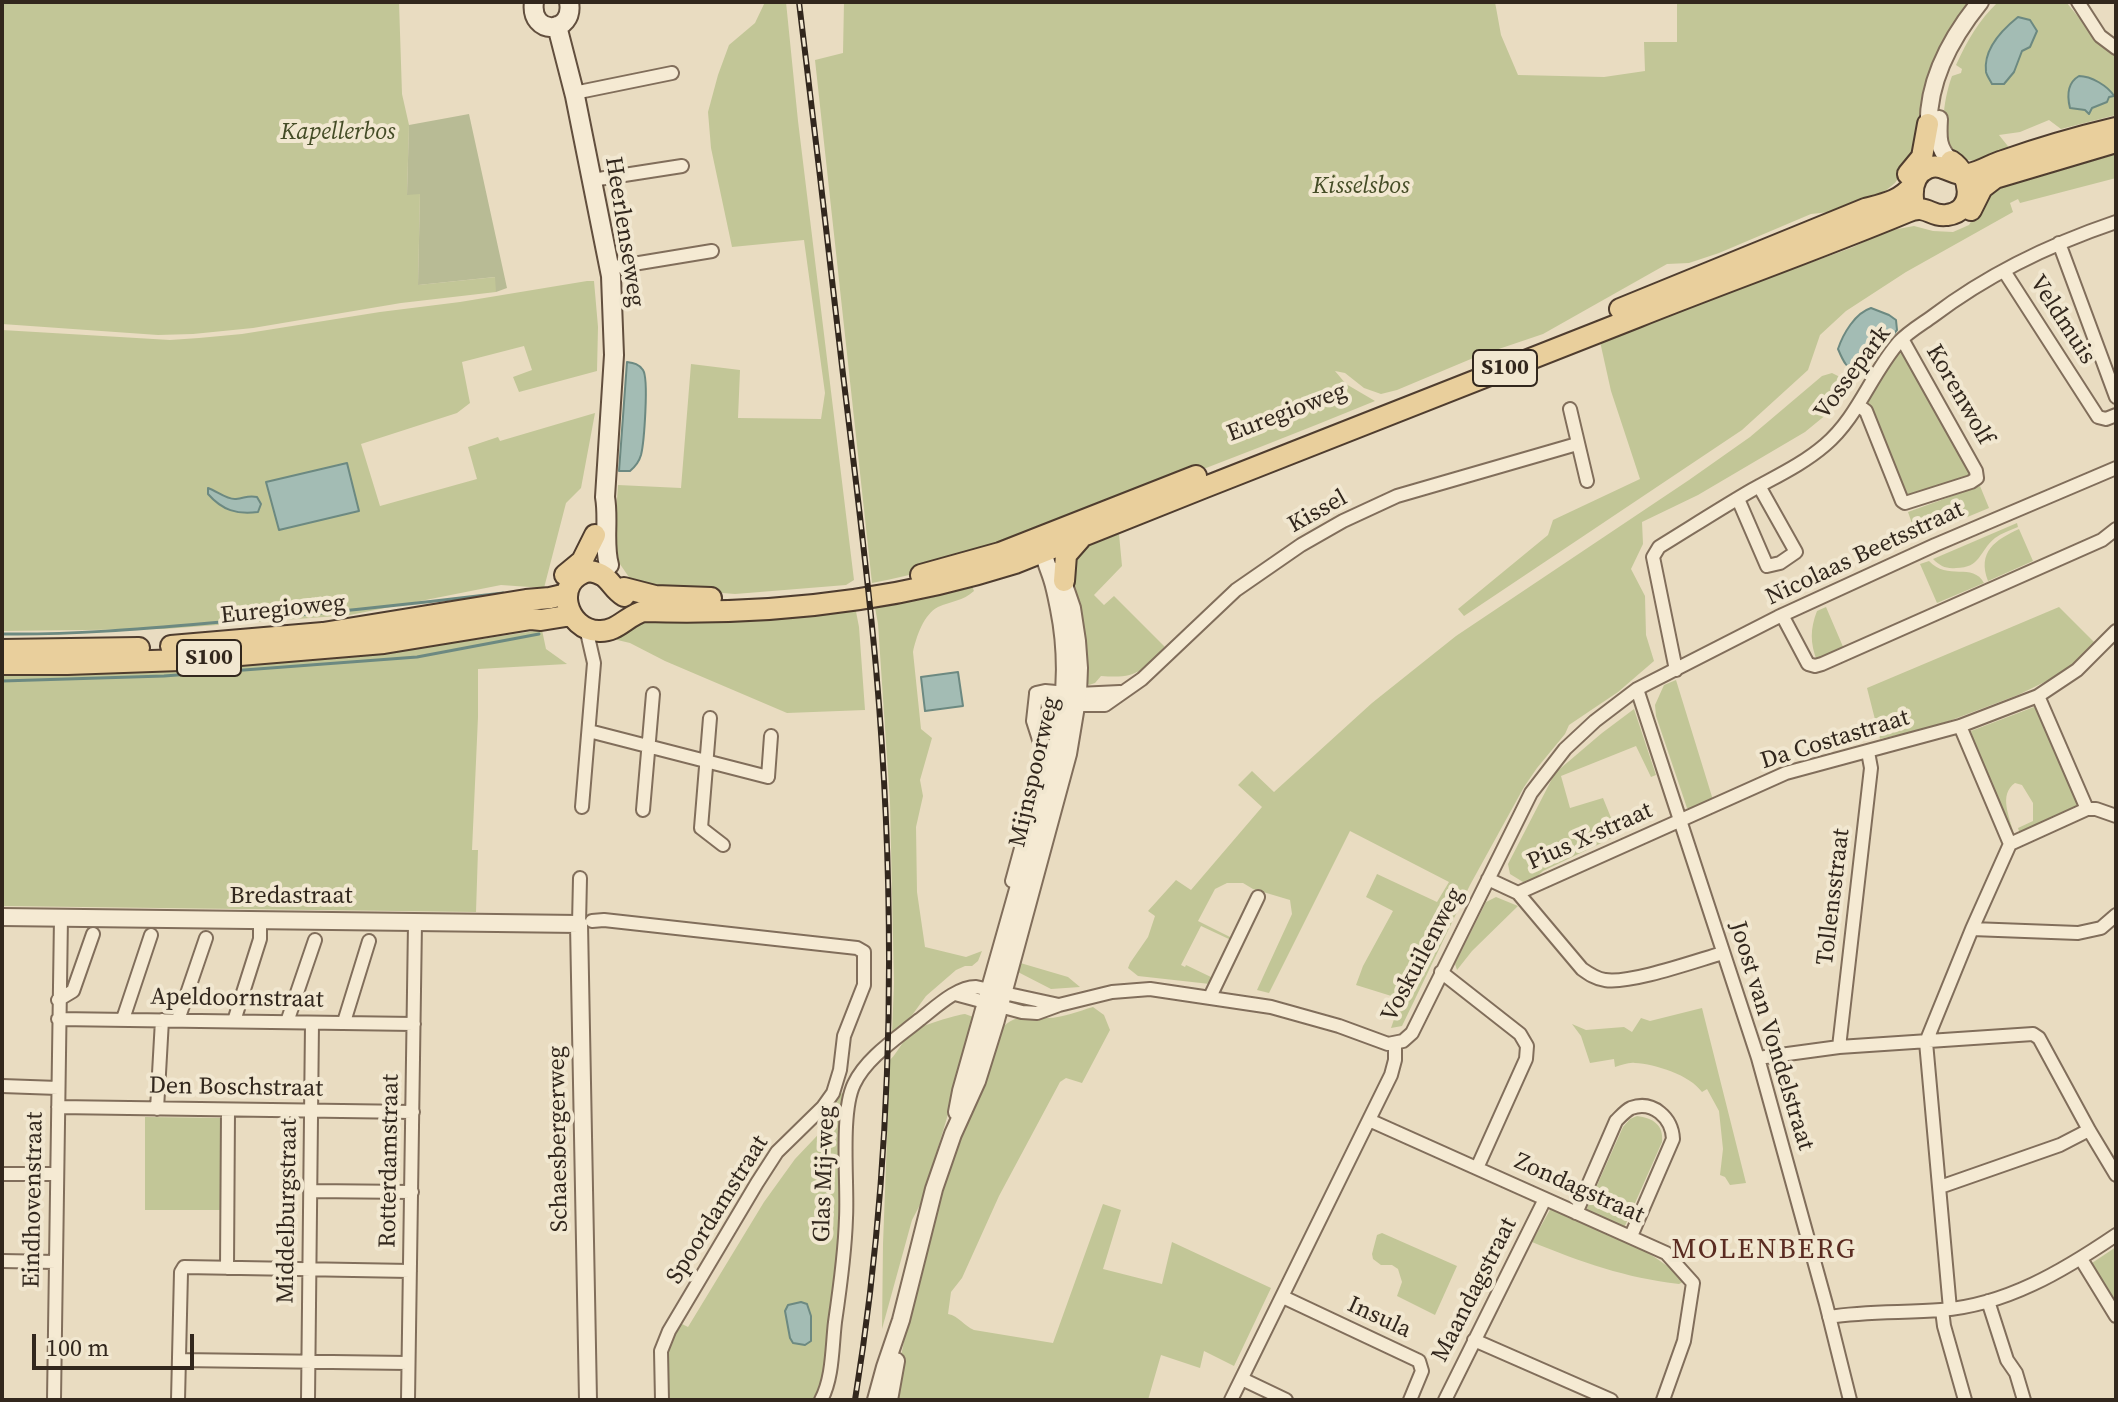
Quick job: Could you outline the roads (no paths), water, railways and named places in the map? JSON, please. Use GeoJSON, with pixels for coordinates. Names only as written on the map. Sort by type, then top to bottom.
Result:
{"type":"FeatureCollection","features":[{"type":"Feature","properties":{"kind":"main road"},"geometry":{"type":"LineString","coordinates":[[534,2],[533,12],[538,21],[547,27],[557,26],[566,20],[573,3]]}},
{"type":"Feature","properties":{"kind":"main road","name":"Heerlenseweg"},"geometry":{"type":"LineString","coordinates":[[557,26],[574,93],[609,268],[615,333],[605,497],[608,514],[607,555],[599,568]]}},
{"type":"Feature","properties":{"kind":"main road"},"geometry":{"type":"LineString","coordinates":[[1869,218],[1898,190],[1922,157],[1928,124]]}},
{"type":"Feature","properties":{"kind":"main road"},"geometry":{"type":"LineString","coordinates":[[1958,167],[2000,162],[2116,128]]}},
{"type":"Feature","properties":{"kind":"main road"},"geometry":{"type":"LineString","coordinates":[[1958,167],[1956,174],[1938,167],[1918,178],[1913,200],[1920,213],[1934,223],[1950,224],[1965,217],[1982,188],[1995,178],[2116,142]]}},
{"type":"Feature","properties":{"kind":"main road"},"geometry":{"type":"LineString","coordinates":[[1920,213],[1923,208],[1944,216],[1961,209],[1969,193],[1958,167]]}},
{"type":"Feature","properties":{"kind":"main road","name":"Euregioweg"},"geometry":{"type":"LineString","coordinates":[[2,664],[152,661],[384,643],[529,609],[550,598],[589,617],[645,611],[726,611],[885,595],[974,576],[1083,536],[1645,313],[1869,218],[1905,195],[1918,178]]}},
{"type":"Feature","properties":{"kind":"main road","name":"Euregioweg"},"geometry":{"type":"LineString","coordinates":[[624,592],[732,599],[844,591],[887,584],[979,559],[1481,364],[1869,218],[1916,217],[1920,213]]}},
{"type":"Feature","properties":{"kind":"main road","name":"Heerlenseweg"},"geometry":{"type":"LineString","coordinates":[[599,568],[595,535],[598,513],[605,497]]}},
{"type":"Feature","properties":{"kind":"main road","name":"S100"},"geometry":{"type":"LineString","coordinates":[[979,559],[998,559],[1046,548],[1113,514],[1128,502]]}},
{"type":"Feature","properties":{"kind":"main road"},"geometry":{"type":"LineString","coordinates":[[529,609],[559,585],[586,556],[595,535]]}},
{"type":"Feature","properties":{"kind":"main road"},"geometry":{"type":"LineString","coordinates":[[1064,581],[1066,555],[1083,536]]}},
{"type":"Feature","properties":{"kind":"main road"},"geometry":{"type":"LineString","coordinates":[[599,568],[618,592],[624,592],[621,610],[611,619],[589,617],[574,578],[599,568]]}},
{"type":"Feature","properties":{"kind":"main road","name":"Euregioweg"},"geometry":{"type":"LineString","coordinates":[[2,650],[142,648],[257,640],[529,609]]}},
{"type":"Feature","properties":{"kind":"street"},"geometry":{"type":"LineString","coordinates":[[1918,178],[1928,164],[1928,124],[1942,62],[1957,32],[1980,2]]}},
{"type":"Feature","properties":{"kind":"street"},"geometry":{"type":"LineString","coordinates":[[1958,167],[1939,144],[1939,121],[1945,87],[1959,49],[1992,2]]}},
{"type":"Feature","properties":{"kind":"street"},"geometry":{"type":"LineString","coordinates":[[2078,2],[2100,36],[2116,48]]}},
{"type":"Feature","properties":{"kind":"street"},"geometry":{"type":"LineString","coordinates":[[574,93],[672,73]]}},
{"type":"Feature","properties":{"kind":"street"},"geometry":{"type":"LineString","coordinates":[[592,180],[682,166]]}},
{"type":"Feature","properties":{"kind":"street","name":"Vossepark"},"geometry":{"type":"LineString","coordinates":[[1676,670],[1653,557],[1659,547],[1807,460],[1828,443],[1859,406],[1875,374],[1902,339],[1952,302],[2059,243],[2116,222]]}},
{"type":"Feature","properties":{"kind":"street","name":"Veldmuis"},"geometry":{"type":"LineString","coordinates":[[2059,243],[2116,397]]}},
{"type":"Feature","properties":{"kind":"street"},"geometry":{"type":"LineString","coordinates":[[609,268],[712,251]]}},
{"type":"Feature","properties":{"kind":"street","name":"Veldmuis"},"geometry":{"type":"LineString","coordinates":[[2004,271],[2098,417],[2106,419],[2116,415]]}},
{"type":"Feature","properties":{"kind":"street","name":"Korenwolf"},"geometry":{"type":"LineString","coordinates":[[1859,406],[1866,411],[1905,503],[1977,478],[1976,471],[1902,339]]}},
{"type":"Feature","properties":{"kind":"street"},"geometry":{"type":"LineString","coordinates":[[1570,409],[1587,481]]}},
{"type":"Feature","properties":{"kind":"street","name":"Kissel"},"geometry":{"type":"LineString","coordinates":[[1012,881],[1044,764],[1033,721],[1036,694],[1045,691],[1105,705],[1142,679],[1236,590],[1301,545],[1343,521],[1397,496],[1577,444]]}},
{"type":"Feature","properties":{"kind":"street","name":"Nicolaas Beetsstraat"},"geometry":{"type":"LineString","coordinates":[[1637,689],[1782,615],[1935,545],[2116,468]]}},
{"type":"Feature","properties":{"kind":"street"},"geometry":{"type":"LineString","coordinates":[[1738,499],[1767,566],[1780,563],[1796,552],[1759,486]]}},
{"type":"Feature","properties":{"kind":"street"},"geometry":{"type":"LineString","coordinates":[[1782,615],[1805,660],[1811,665],[1822,664],[2102,540],[2116,529]]}},
{"type":"Feature","properties":{"kind":"street","name":"Mijnspoorweg"},"geometry":{"type":"LineString","coordinates":[[876,1400],[901,1320],[921,1235],[953,1134],[961,1091],[996,998],[1068,754],[1077,641],[1064,581],[1046,548]]}},
{"type":"Feature","properties":{"kind":"street","name":"Mijnspoorweg"},"geometry":{"type":"LineString","coordinates":[[1046,548],[1063,632],[1071,699]]}},
{"type":"Feature","properties":{"kind":"street"},"geometry":{"type":"LineString","coordinates":[[582,807],[594,663],[589,617]]}},
{"type":"Feature","properties":{"kind":"street","name":"Da Costastraat"},"geometry":{"type":"LineString","coordinates":[[1680,822],[1786,773],[1960,726],[2038,696],[2077,670],[2116,631]]}},
{"type":"Feature","properties":{"kind":"street","name":"Joost van Vondelstraat"},"geometry":{"type":"LineString","coordinates":[[1637,689],[1758,1058],[1850,1400]]}},
{"type":"Feature","properties":{"kind":"street","name":"Voskuilenweg"},"geometry":{"type":"LineString","coordinates":[[1231,1400],[1393,1070],[1395,1044],[1412,1033],[1531,793],[1580,734],[1637,689]]}},
{"type":"Feature","properties":{"kind":"street"},"geometry":{"type":"LineString","coordinates":[[643,810],[653,694]]}},
{"type":"Feature","properties":{"kind":"street"},"geometry":{"type":"LineString","coordinates":[[2038,696],[2087,809]]}},
{"type":"Feature","properties":{"kind":"street"},"geometry":{"type":"LineString","coordinates":[[710,718],[701,828],[723,845]]}},
{"type":"Feature","properties":{"kind":"street"},"geometry":{"type":"LineString","coordinates":[[1960,726],[2010,844]]}},
{"type":"Feature","properties":{"kind":"street"},"geometry":{"type":"LineString","coordinates":[[589,731],[768,777],[771,736]]}},
{"type":"Feature","properties":{"kind":"street","name":"Tollensstraat"},"geometry":{"type":"LineString","coordinates":[[1839,1047],[1871,768],[1868,752]]}},
{"type":"Feature","properties":{"kind":"street"},"geometry":{"type":"LineString","coordinates":[[1965,1400],[1944,1326],[1946,1309],[1940,1187],[1926,1042],[2010,844],[2087,809],[2116,816]]}},
{"type":"Feature","properties":{"kind":"street","name":"Pius X-straat"},"geometry":{"type":"LineString","coordinates":[[1518,893],[1680,822]]}},
{"type":"Feature","properties":{"kind":"street","name":"Schaesbergerweg"},"geometry":{"type":"LineString","coordinates":[[580,878],[586,922],[588,1400]]}},
{"type":"Feature","properties":{"kind":"street"},"geometry":{"type":"LineString","coordinates":[[1488,879],[1518,893],[1582,969],[1603,980],[1622,981],[1723,953]]}},
{"type":"Feature","properties":{"kind":"street"},"geometry":{"type":"LineString","coordinates":[[1210,997],[1258,897]]}},
{"type":"Feature","properties":{"kind":"street"},"geometry":{"type":"LineString","coordinates":[[1972,929],[2078,933],[2101,928],[2116,915]]}},
{"type":"Feature","properties":{"kind":"street","name":"Bredastraat"},"geometry":{"type":"LineString","coordinates":[[2,917],[415,923],[586,922]]}},
{"type":"Feature","properties":{"kind":"street","name":"Eindhovenstraat"},"geometry":{"type":"LineString","coordinates":[[54,1400],[61,917]]}},
{"type":"Feature","properties":{"kind":"street"},"geometry":{"type":"LineString","coordinates":[[234,1021],[260,939],[260,920]]}},
{"type":"Feature","properties":{"kind":"street","name":"Spoordamstraat"},"geometry":{"type":"LineString","coordinates":[[586,922],[618,921],[860,948],[864,952],[864,985],[844,1036],[840,1070],[833,1093],[777,1152],[669,1331],[661,1351],[662,1400]]}},
{"type":"Feature","properties":{"kind":"street","name":"Rotterdamstraat"},"geometry":{"type":"LineString","coordinates":[[408,1400],[415,923]]}},
{"type":"Feature","properties":{"kind":"street"},"geometry":{"type":"LineString","coordinates":[[58,1000],[73,991],[93,934]]}},
{"type":"Feature","properties":{"kind":"street"},"geometry":{"type":"LineString","coordinates":[[123,1019],[151,935]]}},
{"type":"Feature","properties":{"kind":"street"},"geometry":{"type":"LineString","coordinates":[[178,1020],[206,938]]}},
{"type":"Feature","properties":{"kind":"street"},"geometry":{"type":"LineString","coordinates":[[287,1022],[315,940]]}},
{"type":"Feature","properties":{"kind":"street"},"geometry":{"type":"LineString","coordinates":[[344,1022],[369,941]]}},
{"type":"Feature","properties":{"kind":"street"},"geometry":{"type":"LineString","coordinates":[[1441,972],[1520,1034],[1527,1046],[1526,1059],[1477,1168]]}},
{"type":"Feature","properties":{"kind":"street","name":"Glas Mij-weg"},"geometry":{"type":"LineString","coordinates":[[821,1400],[829,1377],[845,1242],[847,1112],[851,1092],[872,1060],[955,994],[972,986],[996,998]]}},
{"type":"Feature","properties":{"kind":"street"},"geometry":{"type":"LineString","coordinates":[[996,998],[1059,1005],[1128,990],[1150,989],[1280,1010],[1395,1044]]}},
{"type":"Feature","properties":{"kind":"street","name":"Apeldoornstraat"},"geometry":{"type":"LineString","coordinates":[[58,1019],[414,1024]]}},
{"type":"Feature","properties":{"kind":"street"},"geometry":{"type":"LineString","coordinates":[[157,1109],[162,1020]]}},
{"type":"Feature","properties":{"kind":"street","name":"Middelburgstraat"},"geometry":{"type":"LineString","coordinates":[[308,1400],[312,1023]]}},
{"type":"Feature","properties":{"kind":"street"},"geometry":{"type":"LineString","coordinates":[[1758,1058],[1839,1047],[2033,1034],[2039,1038],[2116,1175]]}},
{"type":"Feature","properties":{"kind":"street"},"geometry":{"type":"LineString","coordinates":[[2,1086],[58,1088]]}},
{"type":"Feature","properties":{"kind":"street","name":"Den Boschstraat"},"geometry":{"type":"LineString","coordinates":[[58,1107],[413,1112]]}},
{"type":"Feature","properties":{"kind":"street"},"geometry":{"type":"LineString","coordinates":[[1576,1213],[1616,1121],[1634,1107],[1652,1108],[1666,1117],[1673,1139],[1631,1236]]}},
{"type":"Feature","properties":{"kind":"street"},"geometry":{"type":"LineString","coordinates":[[227,1268],[228,1111]]}},
{"type":"Feature","properties":{"kind":"street","name":"Zondagstraat"},"geometry":{"type":"LineString","coordinates":[[1369,1120],[1666,1253],[1693,1283],[1684,1341],[1663,1400]]}},
{"type":"Feature","properties":{"kind":"street"},"geometry":{"type":"LineString","coordinates":[[1940,1187],[2060,1145],[2089,1130]]}},
{"type":"Feature","properties":{"kind":"street"},"geometry":{"type":"LineString","coordinates":[[2,1174],[57,1174]]}},
{"type":"Feature","properties":{"kind":"street"},"geometry":{"type":"LineString","coordinates":[[311,1191],[412,1192]]}},
{"type":"Feature","properties":{"kind":"street","name":"Maandagstraat"},"geometry":{"type":"LineString","coordinates":[[1445,1400],[1545,1199]]}},
{"type":"Feature","properties":{"kind":"street"},"geometry":{"type":"LineString","coordinates":[[1829,1317],[1946,1309],[1988,1301],[2023,1290],[2081,1259],[2116,1235]]}},
{"type":"Feature","properties":{"kind":"street"},"geometry":{"type":"LineString","coordinates":[[2081,1259],[2116,1316]]}},
{"type":"Feature","properties":{"kind":"street"},"geometry":{"type":"LineString","coordinates":[[2,1261],[56,1262]]}},
{"type":"Feature","properties":{"kind":"street"},"geometry":{"type":"LineString","coordinates":[[178,1400],[181,1270],[186,1267],[410,1271]]}},
{"type":"Feature","properties":{"kind":"street","name":"Insula"},"geometry":{"type":"LineString","coordinates":[[1283,1297],[1419,1361],[1422,1371],[1410,1400]]}},
{"type":"Feature","properties":{"kind":"street"},"geometry":{"type":"LineString","coordinates":[[1988,1301],[2024,1400]]}},
{"type":"Feature","properties":{"kind":"street","name":"Mijnspoorweg"},"geometry":{"type":"LineString","coordinates":[[889,1400],[901,1320]]}},
{"type":"Feature","properties":{"kind":"street"},"geometry":{"type":"LineString","coordinates":[[1474,1340],[1611,1400]]}},
{"type":"Feature","properties":{"kind":"street"},"geometry":{"type":"LineString","coordinates":[[180,1360],[408,1363]]}},
{"type":"Feature","properties":{"kind":"street"},"geometry":{"type":"LineString","coordinates":[[1242,1379],[1286,1400]]}},
{"type":"Feature","properties":{"kind":"water"},"geometry":{"type":"Polygon","coordinates":[[[2018,17],[2030,20],[2037,31],[2030,47],[2022,51],[2014,72],[2004,84],[1992,84],[1986,72],[1988,55],[2000,34],[2018,17]]]}},
{"type":"Feature","properties":{"kind":"water"},"geometry":{"type":"Polygon","coordinates":[[[2079,76],[2099,82],[2114,96],[2092,108],[2089,114],[2085,110],[2070,108],[2069,90],[2079,76]]]}},
{"type":"Feature","properties":{"kind":"water"},"geometry":{"type":"Polygon","coordinates":[[[1871,308],[1896,320],[1897,330],[1860,374],[1846,364],[1838,349],[1850,325],[1871,308]]]}},
{"type":"Feature","properties":{"kind":"water"},"geometry":{"type":"Polygon","coordinates":[[[627,362],[640,366],[645,376],[645,425],[638,462],[630,471],[619,471],[627,362]]]}},
{"type":"Feature","properties":{"kind":"water"},"geometry":{"type":"Polygon","coordinates":[[[347,463],[359,511],[279,530],[266,482],[347,463]]]}},
{"type":"Feature","properties":{"kind":"water"},"geometry":{"type":"Polygon","coordinates":[[[208,488],[233,499],[257,497],[261,504],[258,512],[243,513],[224,508],[208,494],[208,488]]]}},
{"type":"Feature","properties":{"kind":"water"},"geometry":{"type":"Polygon","coordinates":[[[958,672],[963,706],[925,711],[921,677],[958,672]]]}},
{"type":"Feature","properties":{"kind":"water"},"geometry":{"type":"Polygon","coordinates":[[[807,1304],[811,1316],[811,1341],[805,1345],[793,1343],[790,1338],[785,1311],[788,1305],[807,1304]]]}},
{"type":"Feature","properties":{"kind":"waterway"},"geometry":{"type":"LineString","coordinates":[[2,634],[80,633],[158,627],[503,593]]}},
{"type":"Feature","properties":{"kind":"waterway"},"geometry":{"type":"LineString","coordinates":[[2,681],[164,676],[417,657],[539,634]]}},
{"type":"Feature","properties":{"kind":"railway"},"geometry":{"type":"LineString","coordinates":[[799,2],[869,592],[887,851],[889,943],[884,1127],[878,1218],[855,1400]]}},
{"type":"Feature","properties":{"kind":"district","name":"MOLENBERG"},"geometry":{"type":"Point","coordinates":[1764,1251]}},
{"type":"Feature","properties":{"kind":"park label","name":"Kapellerbos"},"geometry":{"type":"Point","coordinates":[338,133]}},
{"type":"Feature","properties":{"kind":"park label","name":"Kisselsbos"},"geometry":{"type":"Point","coordinates":[1361,187]}}]}
